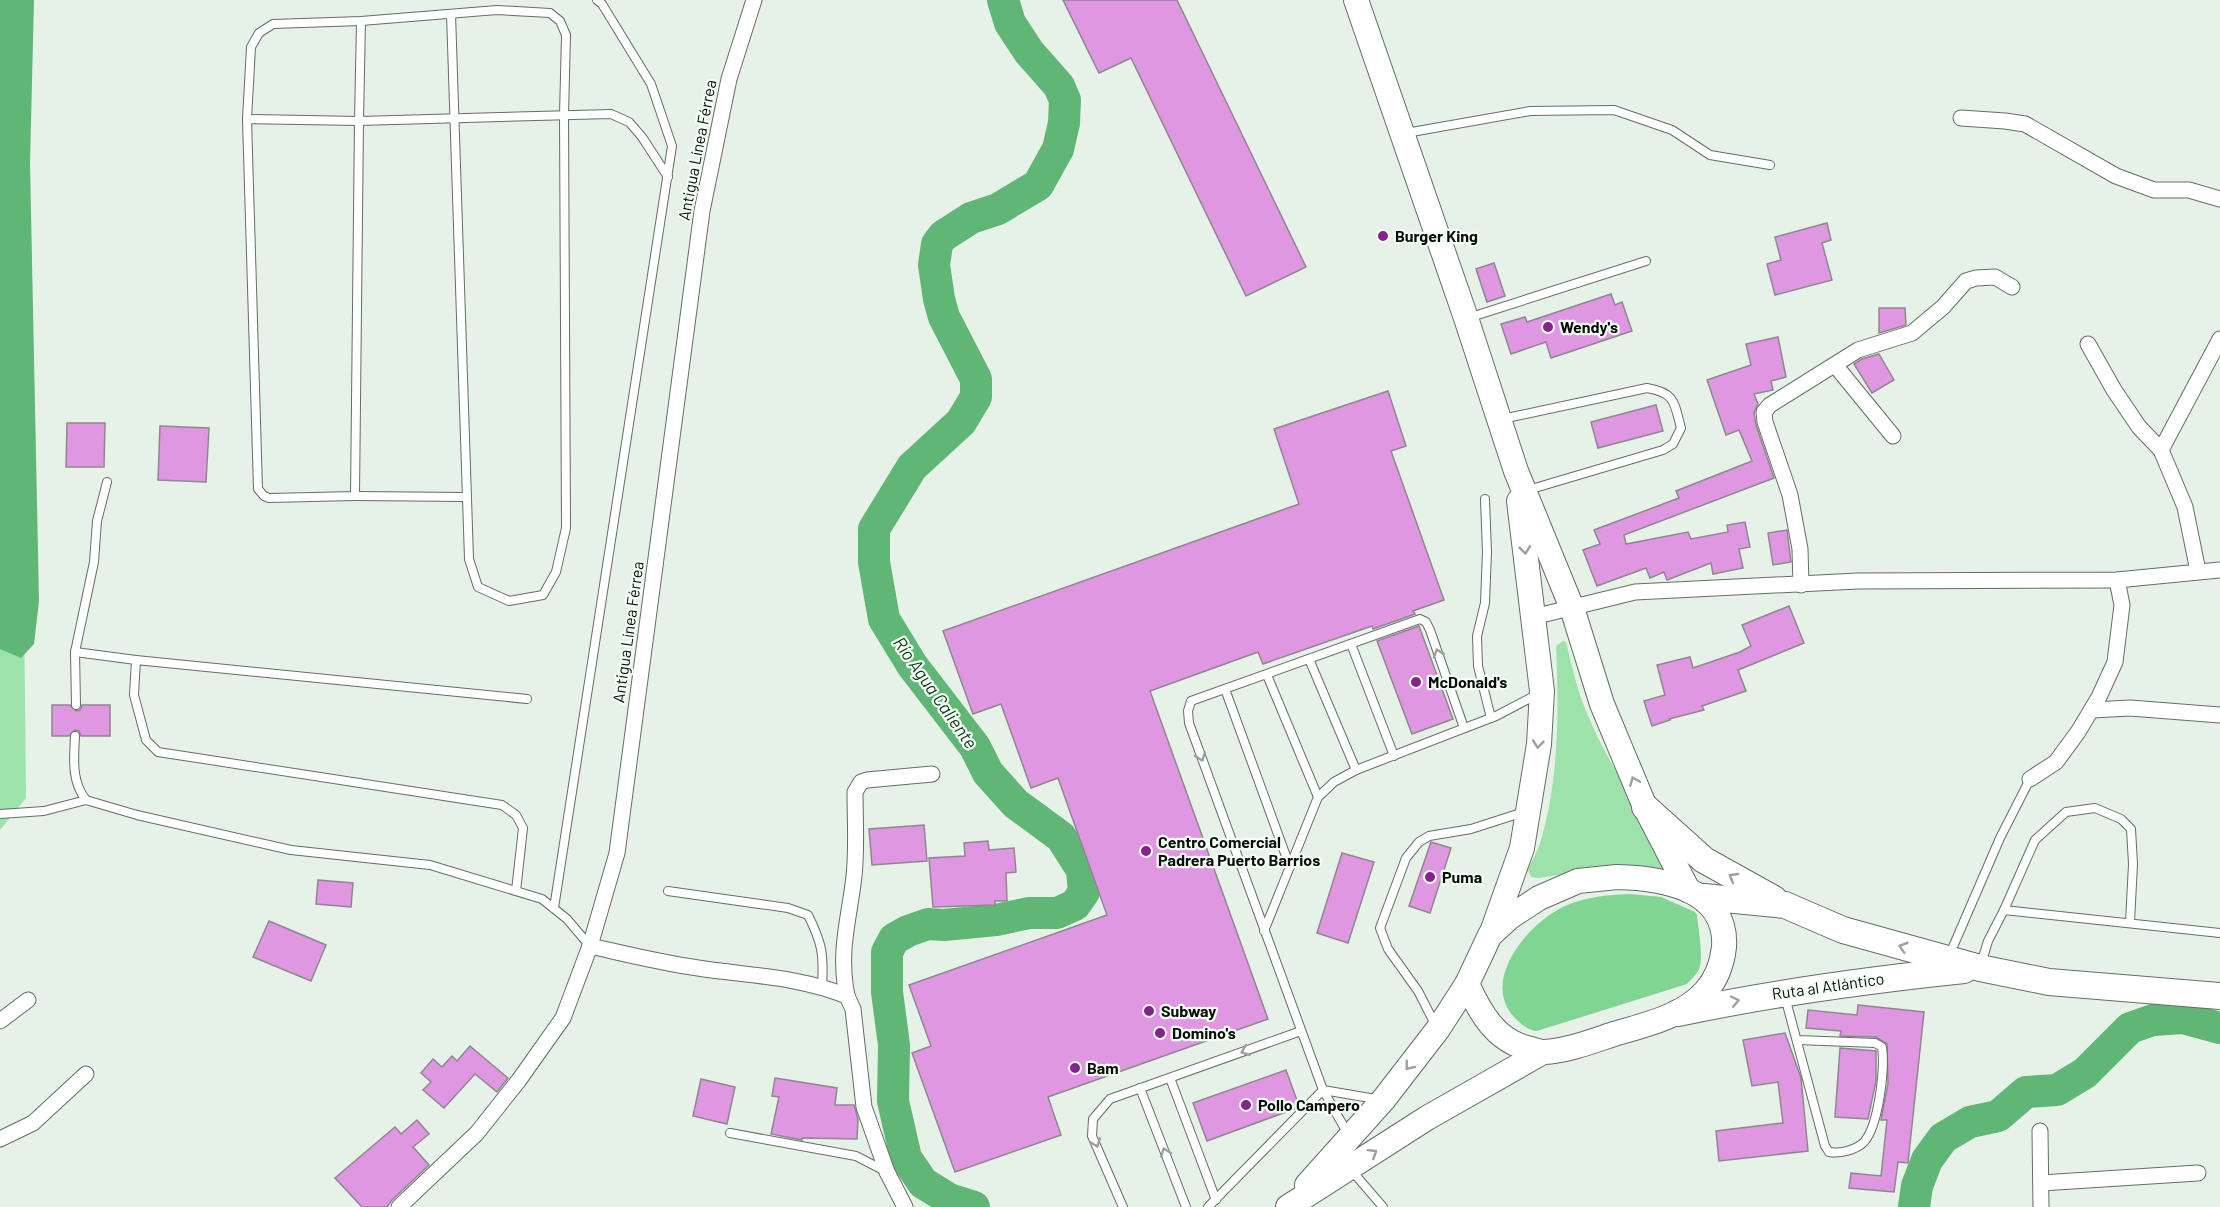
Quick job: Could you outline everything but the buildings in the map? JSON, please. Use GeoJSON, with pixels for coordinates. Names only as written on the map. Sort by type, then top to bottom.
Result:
{"type":"FeatureCollection","features":[{"type":"Feature","properties":{"kind":"highway"},"geometry":{"type":"LineString","coordinates":[[1645,807],[1704,860],[1785,905]]}},
{"type":"Feature","properties":{"kind":"highway","name":"Ruta al Atlántico"},"geometry":{"type":"LineString","coordinates":[[1696,893],[1785,905],[1843,930],[1947,960],[2049,982],[2220,996]]}},
{"type":"Feature","properties":{"kind":"highway","name":"Ruta al Atlántico"},"geometry":{"type":"LineString","coordinates":[[1678,1013],[1862,981],[1980,968]]}},
{"type":"Feature","properties":{"kind":"main road"},"geometry":{"type":"LineString","coordinates":[[1356,0],[1520,481],[1572,608],[1602,704],[1645,807],[1696,893],[1718,914],[1724,941],[1722,962],[1716,976],[1704,993],[1678,1013],[1584,1044],[1543,1052],[1427,1118],[1288,1207],[1384,1099],[1438,1029],[1467,984],[1490,935],[1522,848],[1539,744],[1542,691],[1520,481]]}},
{"type":"Feature","properties":{"kind":"main road"},"geometry":{"type":"LineString","coordinates":[[1490,935],[1510,916],[1539,898],[1578,881],[1646,877],[1696,893]]}},
{"type":"Feature","properties":{"kind":"main road"},"geometry":{"type":"LineString","coordinates":[[1467,984],[1478,1007],[1491,1026],[1515,1045],[1543,1052]]}},
{"type":"Feature","properties":{"kind":"street","name":"Antigua Línea Férrea"},"geometry":{"type":"LineString","coordinates":[[399,1207],[477,1132],[519,1080],[563,1018],[590,946],[616,853],[702,211],[729,79],[754,0]]}},
{"type":"Feature","properties":{"kind":"street"},"geometry":{"type":"LineString","coordinates":[[1961,118],[2025,124],[2116,176],[2154,189],[2188,189],[2220,199]]}},
{"type":"Feature","properties":{"kind":"street"},"geometry":{"type":"LineString","coordinates":[[1801,585],[1800,549],[1790,495],[1765,422],[1764,412],[1770,405],[1857,350],[1912,333],[1943,307],[1966,281],[1976,278],[1995,278],[2012,287]]}},
{"type":"Feature","properties":{"kind":"street"},"geometry":{"type":"LineString","coordinates":[[2161,450],[2220,339]]}},
{"type":"Feature","properties":{"kind":"street"},"geometry":{"type":"LineString","coordinates":[[2088,344],[2114,390],[2139,427],[2161,450],[2185,507],[2198,571]]}},
{"type":"Feature","properties":{"kind":"street"},"geometry":{"type":"LineString","coordinates":[[1835,364],[1893,436]]}},
{"type":"Feature","properties":{"kind":"street"},"geometry":{"type":"LineString","coordinates":[[1533,617],[1635,592],[1858,581],[2117,580],[2220,570]]}},
{"type":"Feature","properties":{"kind":"street"},"geometry":{"type":"LineString","coordinates":[[2030,779],[2056,762],[2092,710],[2115,662],[2122,605],[2117,580]]}},
{"type":"Feature","properties":{"kind":"street"},"geometry":{"type":"LineString","coordinates":[[2092,710],[2130,708],[2220,715]]}},
{"type":"Feature","properties":{"kind":"street"},"geometry":{"type":"LineString","coordinates":[[905,1207],[886,1172],[864,1107],[853,1009],[847,996],[842,961],[854,874],[855,792],[861,782],[867,780],[932,774]]}},
{"type":"Feature","properties":{"kind":"street"},"geometry":{"type":"LineString","coordinates":[[590,946],[698,968],[779,977],[822,986],[847,996]]}},
{"type":"Feature","properties":{"kind":"street"},"geometry":{"type":"LineString","coordinates":[[0,1021],[28,1000]]}},
{"type":"Feature","properties":{"kind":"street"},"geometry":{"type":"LineString","coordinates":[[0,1139],[33,1123],[86,1074]]}},
{"type":"Feature","properties":{"kind":"street"},"geometry":{"type":"LineString","coordinates":[[2040,1131],[2041,1207]]}},
{"type":"Feature","properties":{"kind":"street"},"geometry":{"type":"LineString","coordinates":[[2041,1183],[2198,1173]]}},
{"type":"Feature","properties":{"kind":"lane"},"geometry":{"type":"LineString","coordinates":[[554,908],[672,146],[651,84],[602,4],[597,0]]}},
{"type":"Feature","properties":{"kind":"lane"},"geometry":{"type":"LineString","coordinates":[[451,14],[469,559],[478,587],[509,601],[543,595],[556,573],[566,528],[564,115],[566,35],[560,21],[550,13],[497,10],[361,21],[273,24],[259,33],[251,47],[247,119],[258,489],[269,498],[466,497]]}},
{"type":"Feature","properties":{"kind":"lane"},"geometry":{"type":"LineString","coordinates":[[355,496],[361,21]]}},
{"type":"Feature","properties":{"kind":"lane"},"geometry":{"type":"LineString","coordinates":[[1402,134],[1530,111],[1614,110],[1672,130],[1710,154],[1770,165]]}},
{"type":"Feature","properties":{"kind":"lane"},"geometry":{"type":"LineString","coordinates":[[247,119],[359,121],[611,114],[629,122],[642,136],[668,177]]}},
{"type":"Feature","properties":{"kind":"lane"},"geometry":{"type":"LineString","coordinates":[[1466,318],[1646,261]]}},
{"type":"Feature","properties":{"kind":"lane"},"geometry":{"type":"LineString","coordinates":[[1499,420],[1647,388],[1662,391],[1672,398],[1681,428],[1673,444],[1663,450],[1520,481]]}},
{"type":"Feature","properties":{"kind":"lane"},"geometry":{"type":"LineString","coordinates":[[76,705],[75,652],[94,562],[97,521],[107,482]]}},
{"type":"Feature","properties":{"kind":"lane"},"geometry":{"type":"LineString","coordinates":[[1485,500],[1487,552],[1485,603],[1477,636],[1478,666],[1491,718]]}},
{"type":"Feature","properties":{"kind":"lane"},"geometry":{"type":"LineString","coordinates":[[1350,1138],[1323,1090],[1189,723],[1188,711],[1191,701],[1420,619],[1426,622],[1464,728]]}},
{"type":"Feature","properties":{"kind":"lane"},"geometry":{"type":"LineString","coordinates":[[1351,644],[1394,756]]}},
{"type":"Feature","properties":{"kind":"lane"},"geometry":{"type":"LineString","coordinates":[[75,652],[527,699]]}},
{"type":"Feature","properties":{"kind":"lane"},"geometry":{"type":"LineString","coordinates":[[1309,659],[1356,770]]}},
{"type":"Feature","properties":{"kind":"lane"},"geometry":{"type":"LineString","coordinates":[[136,660],[134,695],[146,740],[158,752],[502,805],[516,815],[523,828],[516,891]]}},
{"type":"Feature","properties":{"kind":"lane"},"geometry":{"type":"LineString","coordinates":[[1267,675],[1318,797]]}},
{"type":"Feature","properties":{"kind":"lane"},"geometry":{"type":"LineString","coordinates":[[1225,689],[1290,867]]}},
{"type":"Feature","properties":{"kind":"lane"},"geometry":{"type":"LineString","coordinates":[[1264,931],[1318,797],[1334,782],[1356,770],[1491,718],[1542,691]]}},
{"type":"Feature","properties":{"kind":"lane"},"geometry":{"type":"LineString","coordinates":[[75,736],[74,775],[79,791],[86,800]]}},
{"type":"Feature","properties":{"kind":"lane"},"geometry":{"type":"LineString","coordinates":[[1947,960],[2000,838],[2030,779]]}},
{"type":"Feature","properties":{"kind":"lane"},"geometry":{"type":"LineString","coordinates":[[0,814],[44,811],[86,800],[137,815],[291,850],[430,865],[543,899],[567,919],[590,946]]}},
{"type":"Feature","properties":{"kind":"lane"},"geometry":{"type":"LineString","coordinates":[[1980,968],[1988,941],[2035,840],[2066,812],[2095,808],[2121,819],[2131,829],[2133,864],[2130,922]]}},
{"type":"Feature","properties":{"kind":"lane"},"geometry":{"type":"LineString","coordinates":[[1438,1029],[1418,991],[1388,949],[1380,928],[1406,858],[1419,842],[1429,836],[1471,829],[1528,810]]}},
{"type":"Feature","properties":{"kind":"lane"},"geometry":{"type":"LineString","coordinates":[[668,891],[788,908],[808,915],[819,938],[824,960],[822,986]]}},
{"type":"Feature","properties":{"kind":"lane"},"geometry":{"type":"LineString","coordinates":[[2004,910],[2220,933]]}},
{"type":"Feature","properties":{"kind":"lane"},"geometry":{"type":"LineString","coordinates":[[1783,993],[1798,1040],[1825,1146],[1829,1152],[1837,1154],[1863,1142],[1873,1123],[1880,1089],[1882,1047],[1875,1043],[1798,1040]]}},
{"type":"Feature","properties":{"kind":"lane"},"geometry":{"type":"LineString","coordinates":[[1123,1207],[1092,1136],[1093,1119],[1110,1099],[1301,1031]]}},
{"type":"Feature","properties":{"kind":"lane"},"geometry":{"type":"LineString","coordinates":[[1170,1078],[1216,1200]]}},
{"type":"Feature","properties":{"kind":"lane"},"geometry":{"type":"LineString","coordinates":[[1140,1088],[1186,1207]]}},
{"type":"Feature","properties":{"kind":"lane"},"geometry":{"type":"LineString","coordinates":[[1323,1090],[1384,1099]]}},
{"type":"Feature","properties":{"kind":"lane"},"geometry":{"type":"LineString","coordinates":[[1208,1207],[1323,1090]]}},
{"type":"Feature","properties":{"kind":"lane"},"geometry":{"type":"LineString","coordinates":[[730,1132],[856,1156],[886,1172]]}},
{"type":"Feature","properties":{"kind":"lane"},"geometry":{"type":"LineString","coordinates":[[1349,1167],[1383,1207]]}},
{"type":"Feature","properties":{"kind":"shaded area"},"geometry":{"type":"Polygon","coordinates":[[[0,0],[18,0],[26,798],[0,830],[0,0]]]}},
{"type":"Feature","properties":{"kind":"shaded area"},"geometry":{"type":"Polygon","coordinates":[[[0,0],[34,0],[30,163],[39,601],[34,644],[21,658],[0,649],[0,0]]]}},
{"type":"Feature","properties":{"kind":"shaded area"},"geometry":{"type":"Polygon","coordinates":[[[1563,641],[1566,642],[1583,704],[1596,734],[1631,796],[1684,874],[1624,865],[1539,878],[1531,877],[1528,870],[1541,840],[1551,793],[1557,719],[1556,646],[1563,641]]]}},
{"type":"Feature","properties":{"kind":"shaded area"},"geometry":{"type":"Polygon","coordinates":[[[1630,894],[1661,897],[1697,915],[1700,964],[1699,969],[1687,984],[1537,1031],[1530,1029],[1514,1017],[1505,1004],[1502,989],[1504,975],[1518,946],[1528,934],[1551,914],[1569,904],[1599,897],[1630,894]]]}},
{"type":"Feature","properties":{"kind":"waterway","name":"Río Agua Caliente"},"geometry":{"type":"LineString","coordinates":[[974,1207],[949,1199],[923,1183],[906,1158],[893,1101],[894,1045],[887,992],[887,952],[894,939],[928,924],[944,925],[996,920],[1029,913],[1057,913],[1075,905],[1084,892],[1082,870],[1061,837],[1016,804],[988,773],[975,747],[912,665],[884,619],[874,562],[874,529],[912,467],[961,422],[976,397],[976,379],[944,317],[939,299],[934,265],[937,244],[943,236],[971,218],[998,209],[1038,185],[1058,149],[1064,123],[1065,100],[1059,86],[1029,52],[1010,23],[1003,0]]}},
{"type":"Feature","properties":{"kind":"waterway","name":"Río Agua Caliente"},"geometry":{"type":"LineString","coordinates":[[1914,1207],[1917,1186],[1927,1160],[1943,1138],[1970,1122],[1998,1116],[2026,1092],[2057,1090],[2085,1073],[2130,1028],[2153,1020],[2183,1018],[2220,1028]]}},
{"type":"Feature","properties":{"kind":"place","name":"Burger King"},"geometry":{"type":"Point","coordinates":[1383,236]}},
{"type":"Feature","properties":{"kind":"place","name":"Wendy's"},"geometry":{"type":"Point","coordinates":[1548,327]}},
{"type":"Feature","properties":{"kind":"place","name":"McDonald's"},"geometry":{"type":"Point","coordinates":[1416,682]}},
{"type":"Feature","properties":{"kind":"place","name":"Centro Comercial Padrera Puerto Barrios"},"geometry":{"type":"Point","coordinates":[1146,851]}},
{"type":"Feature","properties":{"kind":"place","name":"Puma"},"geometry":{"type":"Point","coordinates":[1430,877]}},
{"type":"Feature","properties":{"kind":"place","name":"Subway"},"geometry":{"type":"Point","coordinates":[1149,1011]}},
{"type":"Feature","properties":{"kind":"place","name":"Domino's"},"geometry":{"type":"Point","coordinates":[1160,1033]}},
{"type":"Feature","properties":{"kind":"place","name":"Bam"},"geometry":{"type":"Point","coordinates":[1075,1068]}},
{"type":"Feature","properties":{"kind":"place","name":"Pollo Campero"},"geometry":{"type":"Point","coordinates":[1246,1105]}}]}
